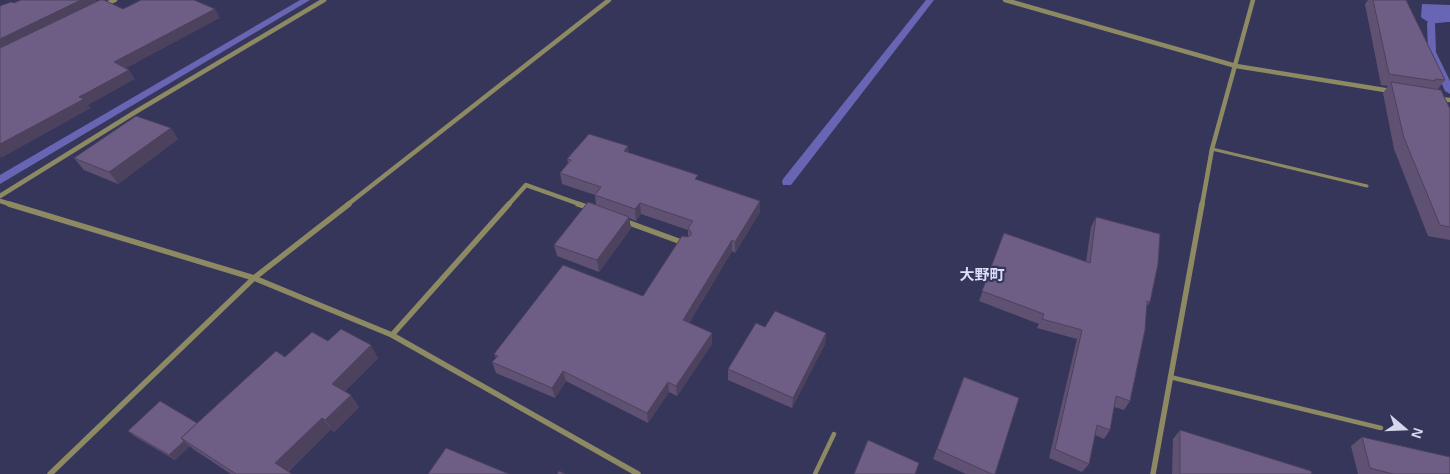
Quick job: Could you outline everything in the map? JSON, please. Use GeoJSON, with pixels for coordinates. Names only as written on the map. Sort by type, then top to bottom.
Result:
{"type":"FeatureCollection","features":[{"type":"Feature","properties":{"kind":"street"},"geometry":{"type":"LineString","coordinates":[[102,6],[115,0]]}},
{"type":"Feature","properties":{"kind":"street"},"geometry":{"type":"LineString","coordinates":[[0,196],[137,111],[324,0]]}},
{"type":"Feature","properties":{"kind":"street"},"geometry":{"type":"LineString","coordinates":[[50,474],[254,278],[609,0]]}},
{"type":"Feature","properties":{"kind":"street"},"geometry":{"type":"LineString","coordinates":[[1005,0],[1236,66],[1401,93]]}},
{"type":"Feature","properties":{"kind":"street"},"geometry":{"type":"LineString","coordinates":[[1152,474],[1212,149],[1254,0]]}},
{"type":"Feature","properties":{"kind":"street"},"geometry":{"type":"LineString","coordinates":[[1431,97],[1450,100]]}},
{"type":"Feature","properties":{"kind":"street"},"geometry":{"type":"LineString","coordinates":[[392,335],[526,185],[598,211]]}},
{"type":"Feature","properties":{"kind":"street"},"geometry":{"type":"LineString","coordinates":[[0,201],[254,278],[392,335],[638,474]]}},
{"type":"Feature","properties":{"kind":"street"},"geometry":{"type":"LineString","coordinates":[[615,218],[687,244]]}},
{"type":"Feature","properties":{"kind":"lane"},"geometry":{"type":"LineString","coordinates":[[105,0],[110,2]]}},
{"type":"Feature","properties":{"kind":"lane"},"geometry":{"type":"LineString","coordinates":[[1212,149],[1367,186]]}},
{"type":"Feature","properties":{"kind":"lane"},"geometry":{"type":"LineString","coordinates":[[1170,377],[1381,428]]}},
{"type":"Feature","properties":{"kind":"lane"},"geometry":{"type":"LineString","coordinates":[[815,474],[834,434]]}},
{"type":"Feature","properties":{"kind":"shaded area"},"geometry":{"type":"Polygon","coordinates":[[[300,0],[310,0],[0,184],[0,175],[300,0]]]}},
{"type":"Feature","properties":{"kind":"shaded area"},"geometry":{"type":"Polygon","coordinates":[[[1422,4],[1450,5],[1450,22],[1435,23],[1425,20],[1421,17],[1422,4]]]}},
{"type":"Feature","properties":{"kind":"building"},"geometry":{"type":"Polygon","coordinates":[[[21,0],[81,0],[0,39],[0,6],[21,0]]]}},
{"type":"Feature","properties":{"kind":"building"},"geometry":{"type":"Polygon","coordinates":[[[100,0],[123,9],[141,0],[194,0],[215,9],[114,62],[129,70],[79,97],[84,99],[0,144],[0,48],[100,0]]]}},
{"type":"Feature","properties":{"kind":"building"},"geometry":{"type":"Polygon","coordinates":[[[1373,0],[1406,0],[1445,80],[1435,79],[1436,81],[1389,74],[1373,0]]]}},
{"type":"Feature","properties":{"kind":"building"},"geometry":{"type":"Polygon","coordinates":[[[1391,82],[1441,90],[1450,109],[1450,227],[1440,225],[1404,138],[1391,82]]]}},
{"type":"Feature","properties":{"kind":"building"},"geometry":{"type":"Polygon","coordinates":[[[136,116],[171,128],[109,172],[74,158],[136,116]]]}},
{"type":"Feature","properties":{"kind":"building"},"geometry":{"type":"Polygon","coordinates":[[[589,134],[628,146],[624,151],[698,175],[695,179],[760,201],[735,242],[732,240],[683,320],[712,333],[676,386],[668,382],[647,413],[563,371],[552,388],[492,362],[498,356],[494,354],[563,265],[643,296],[682,236],[688,237],[691,235],[688,228],[693,221],[640,203],[635,209],[595,195],[601,187],[560,173],[571,160],[567,159],[589,134]]]}},
{"type":"Feature","properties":{"kind":"building"},"geometry":{"type":"Polygon","coordinates":[[[588,202],[629,217],[597,260],[554,245],[588,202]]]}},
{"type":"Feature","properties":{"kind":"building"},"geometry":{"type":"Polygon","coordinates":[[[1096,217],[1160,234],[1158,264],[1150,302],[1147,301],[1145,330],[1130,401],[1116,396],[1110,430],[1097,425],[1089,464],[1055,449],[1082,330],[1042,319],[1044,314],[982,291],[1004,233],[1090,263],[1096,217]]]}},
{"type":"Feature","properties":{"kind":"building"},"geometry":{"type":"Polygon","coordinates":[[[775,311],[826,333],[793,398],[728,369],[756,323],[765,327],[775,311]]]}},
{"type":"Feature","properties":{"kind":"building"},"geometry":{"type":"Polygon","coordinates":[[[341,329],[371,345],[332,384],[351,395],[325,420],[322,418],[275,463],[292,474],[236,474],[181,438],[276,351],[285,357],[312,332],[328,341],[341,329]]]}},
{"type":"Feature","properties":{"kind":"building"},"geometry":{"type":"Polygon","coordinates":[[[964,377],[1019,398],[995,474],[937,449],[964,377]]]}},
{"type":"Feature","properties":{"kind":"building"},"geometry":{"type":"Polygon","coordinates":[[[160,401],[197,423],[181,438],[184,441],[169,455],[128,431],[160,401]]]}},
{"type":"Feature","properties":{"kind":"building"},"geometry":{"type":"Polygon","coordinates":[[[1180,430],[1311,471],[1312,474],[1180,474],[1180,430]]]}},
{"type":"Feature","properties":{"kind":"building"},"geometry":{"type":"Polygon","coordinates":[[[1362,437],[1450,457],[1450,474],[1393,474],[1370,468],[1362,437]]]}},
{"type":"Feature","properties":{"kind":"building"},"geometry":{"type":"Polygon","coordinates":[[[868,440],[919,463],[915,474],[854,474],[868,440]]]}},
{"type":"Feature","properties":{"kind":"building"},"geometry":{"type":"Polygon","coordinates":[[[446,448],[509,474],[428,474],[446,448]]]}},
{"type":"Feature","properties":{"kind":"waterway"},"geometry":{"type":"LineString","coordinates":[[787,182],[930,0]]}},
{"type":"Feature","properties":{"kind":"waterway"},"geometry":{"type":"LineString","coordinates":[[1431,23],[1432,52],[1450,91]]}},
{"type":"Feature","properties":{"kind":"district","name":"大野町"},"geometry":{"type":"Point","coordinates":[982,275]}}]}
